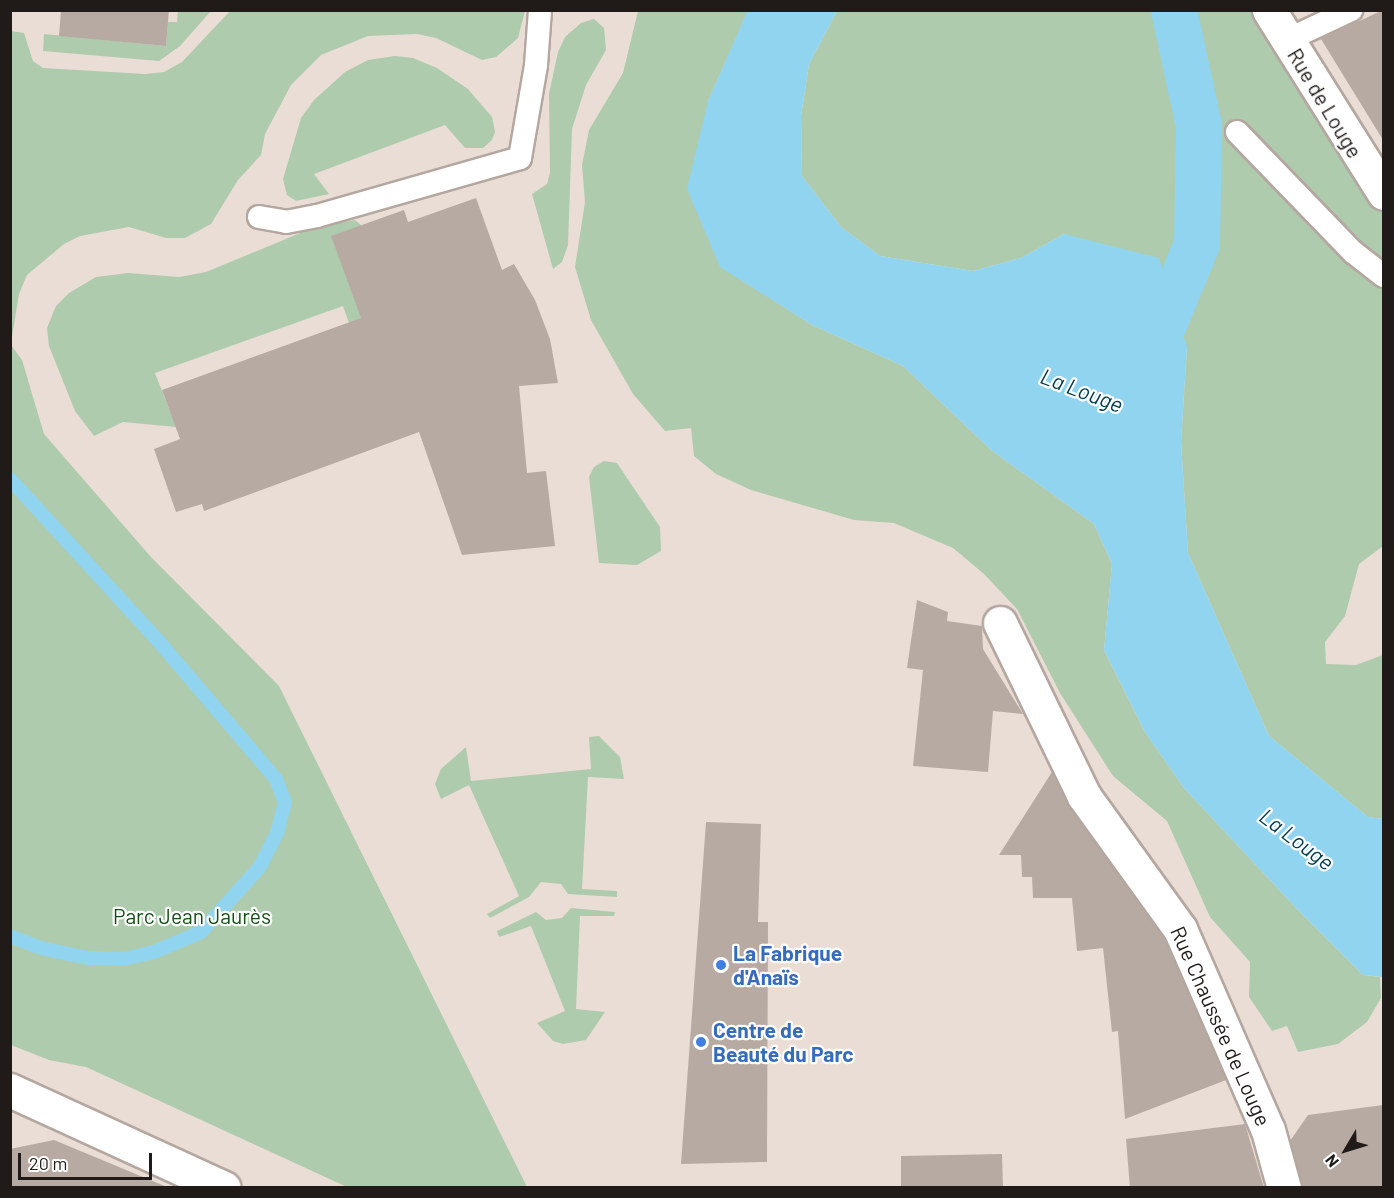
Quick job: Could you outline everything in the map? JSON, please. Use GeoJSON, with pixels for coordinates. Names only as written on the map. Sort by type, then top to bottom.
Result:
{"type":"FeatureCollection","features":[{"type":"Feature","properties":{"kind":"street","name":"Rue de Louge"},"geometry":{"type":"LineString","coordinates":[[1269,10],[1383,193]]}},
{"type":"Feature","properties":{"kind":"street","name":"Rue Chaussée de Louge"},"geometry":{"type":"LineString","coordinates":[[1000,623],[1084,796],[1180,929],[1268,1130],[1284,1188]]}},
{"type":"Feature","properties":{"kind":"street"},"geometry":{"type":"LineString","coordinates":[[10,1090],[224,1188]]}},
{"type":"Feature","properties":{"kind":"lane"},"geometry":{"type":"LineString","coordinates":[[260,216],[285,222],[317,216],[520,158],[536,65],[540,10]]}},
{"type":"Feature","properties":{"kind":"lane"},"geometry":{"type":"LineString","coordinates":[[1287,40],[1351,10]]}},
{"type":"Feature","properties":{"kind":"lane"},"geometry":{"type":"LineString","coordinates":[[1237,132],[1338,237],[1383,276]]}},
{"type":"Feature","properties":{"kind":"green space"},"geometry":{"type":"Polygon","coordinates":[[[178,11],[211,11],[180,46],[159,61],[43,51],[44,34],[166,46],[168,22],[177,22],[178,11]]]}},
{"type":"Feature","properties":{"kind":"green space"},"geometry":{"type":"Polygon","coordinates":[[[230,11],[525,11],[518,38],[496,57],[482,60],[436,38],[417,34],[368,36],[321,55],[291,85],[265,134],[261,155],[238,180],[211,224],[185,238],[166,238],[129,227],[80,236],[64,244],[27,275],[19,294],[11,343],[11,31],[24,33],[33,61],[43,68],[145,74],[164,72],[182,62],[230,11]]]}},
{"type":"Feature","properties":{"kind":"green space"},"geometry":{"type":"Polygon","coordinates":[[[638,11],[748,11],[708,101],[720,266],[812,325],[903,366],[991,450],[1094,524],[1112,564],[1104,650],[1145,732],[1184,788],[1298,910],[1363,975],[1380,977],[1381,998],[1367,1022],[1338,1044],[1298,1052],[1287,1026],[1272,1031],[1249,997],[1250,962],[1210,917],[1167,821],[1113,776],[1060,693],[1017,609],[984,574],[953,548],[894,523],[854,520],[751,490],[716,474],[694,456],[691,428],[665,431],[633,394],[591,320],[575,267],[585,202],[582,165],[589,130],[623,73],[638,11]]]}},
{"type":"Feature","properties":{"kind":"green space"},"geometry":{"type":"Polygon","coordinates":[[[837,11],[1253,11],[1383,208],[1383,546],[1359,564],[1345,616],[1325,642],[1326,664],[1356,665],[1383,655],[1383,819],[1368,817],[1269,736],[1188,553],[1181,442],[1187,347],[1064,234],[1021,258],[973,271],[880,256],[841,227],[802,176],[801,116],[809,64],[837,11]]]}},
{"type":"Feature","properties":{"kind":"green space"},"geometry":{"type":"Polygon","coordinates":[[[594,19],[604,28],[606,50],[586,85],[572,129],[568,245],[562,262],[553,269],[532,194],[547,184],[550,173],[549,94],[558,52],[565,37],[581,23],[594,19]]]}},
{"type":"Feature","properties":{"kind":"green space"},"geometry":{"type":"Polygon","coordinates":[[[395,56],[413,58],[437,68],[468,89],[492,117],[495,132],[492,140],[483,148],[465,148],[445,125],[314,174],[329,194],[296,201],[287,195],[283,179],[301,118],[314,100],[345,72],[368,60],[395,56]]]}},
{"type":"Feature","properties":{"kind":"green space"},"geometry":{"type":"Polygon","coordinates":[[[355,220],[361,225],[388,309],[349,323],[343,306],[155,373],[176,427],[123,422],[94,436],[75,411],[49,346],[47,328],[56,306],[69,293],[96,277],[128,273],[179,277],[206,272],[310,229],[355,220]]]}},
{"type":"Feature","properties":{"kind":"green space","name":"Parc Jean Jaurès"},"geometry":{"type":"Polygon","coordinates":[[[11,345],[22,360],[44,434],[151,557],[279,686],[527,1187],[347,1187],[86,1067],[49,1060],[11,1045],[11,345]]]}},
{"type":"Feature","properties":{"kind":"green space"},"geometry":{"type":"Polygon","coordinates":[[[604,461],[617,463],[660,527],[661,551],[637,565],[599,563],[589,477],[594,467],[604,461]]]}},
{"type":"Feature","properties":{"kind":"green space"},"geometry":{"type":"Polygon","coordinates":[[[599,736],[620,757],[624,779],[588,777],[582,889],[617,891],[617,897],[568,894],[561,884],[541,882],[529,897],[490,918],[487,914],[519,896],[469,785],[441,799],[435,784],[441,769],[466,747],[471,781],[591,769],[589,737],[599,736]]]}},
{"type":"Feature","properties":{"kind":"green space"},"geometry":{"type":"Polygon","coordinates":[[[571,908],[615,912],[614,916],[580,916],[576,1009],[605,1012],[586,1040],[563,1044],[553,1041],[537,1023],[565,1011],[531,926],[499,937],[497,931],[536,912],[546,920],[562,918],[571,908]]]}},
{"type":"Feature","properties":{"kind":"water","name":"La Louge"},"geometry":{"type":"Polygon","coordinates":[[[748,10],[837,11],[809,64],[801,116],[802,176],[841,227],[880,256],[973,271],[1021,258],[1064,234],[1159,258],[1187,347],[1181,442],[1188,553],[1269,736],[1368,817],[1383,819],[1383,977],[1363,975],[1298,910],[1184,788],[1145,732],[1104,650],[1112,564],[1094,524],[991,450],[903,366],[812,325],[720,267],[687,189],[708,101],[748,10]]]}},
{"type":"Feature","properties":{"kind":"building"},"geometry":{"type":"Polygon","coordinates":[[[61,10],[169,10],[166,46],[59,36],[61,10]]]}},
{"type":"Feature","properties":{"kind":"building"},"geometry":{"type":"Polygon","coordinates":[[[1383,10],[1383,140],[1321,39],[1383,10]]]}},
{"type":"Feature","properties":{"kind":"building"},"geometry":{"type":"Polygon","coordinates":[[[476,198],[502,270],[514,264],[535,300],[550,339],[558,383],[519,386],[527,473],[546,471],[555,546],[462,555],[419,432],[204,511],[202,504],[176,512],[154,449],[180,439],[162,390],[361,318],[331,236],[404,210],[408,222],[476,198]]]}},
{"type":"Feature","properties":{"kind":"building"},"geometry":{"type":"Polygon","coordinates":[[[917,600],[948,612],[947,621],[982,626],[983,649],[1023,714],[993,711],[988,772],[913,766],[923,670],[907,668],[917,600]]]}},
{"type":"Feature","properties":{"kind":"building"},"geometry":{"type":"Polygon","coordinates":[[[1052,772],[1069,807],[1164,938],[1226,1080],[1125,1119],[1118,1031],[1112,1032],[1103,948],[1077,951],[1072,898],[1033,898],[1032,877],[1022,877],[1021,855],[999,855],[1052,772]]]}},
{"type":"Feature","properties":{"kind":"building"},"geometry":{"type":"Polygon","coordinates":[[[706,822],[761,824],[758,922],[768,922],[767,1162],[681,1164],[706,822]]]}},
{"type":"Feature","properties":{"kind":"building"},"geometry":{"type":"Polygon","coordinates":[[[1383,1105],[1383,1188],[1302,1188],[1290,1141],[1308,1115],[1383,1105]]]}},
{"type":"Feature","properties":{"kind":"building"},"geometry":{"type":"Polygon","coordinates":[[[1245,1124],[1264,1188],[1130,1188],[1126,1139],[1245,1124]]]}},
{"type":"Feature","properties":{"kind":"building"},"geometry":{"type":"Polygon","coordinates":[[[54,1140],[167,1188],[10,1188],[10,1149],[54,1140]]]}},
{"type":"Feature","properties":{"kind":"building"},"geometry":{"type":"Polygon","coordinates":[[[1002,1154],[1003,1188],[901,1188],[901,1156],[1002,1154]]]}},
{"type":"Feature","properties":{"kind":"waterway"},"geometry":{"type":"LineString","coordinates":[[1149,360],[1197,244],[1199,126],[1174,10]]}},
{"type":"Feature","properties":{"kind":"waterway"},"geometry":{"type":"LineString","coordinates":[[10,479],[161,644],[276,779],[285,802],[277,833],[259,868],[201,932],[154,952],[123,959],[87,958],[41,948],[10,936]]}},
{"type":"Feature","properties":{"kind":"place","name":"La Fabrique d'Anaïs"},"geometry":{"type":"Point","coordinates":[721,965]}},
{"type":"Feature","properties":{"kind":"place","name":"Centre de Beauté du Parc"},"geometry":{"type":"Point","coordinates":[701,1042]}}]}
